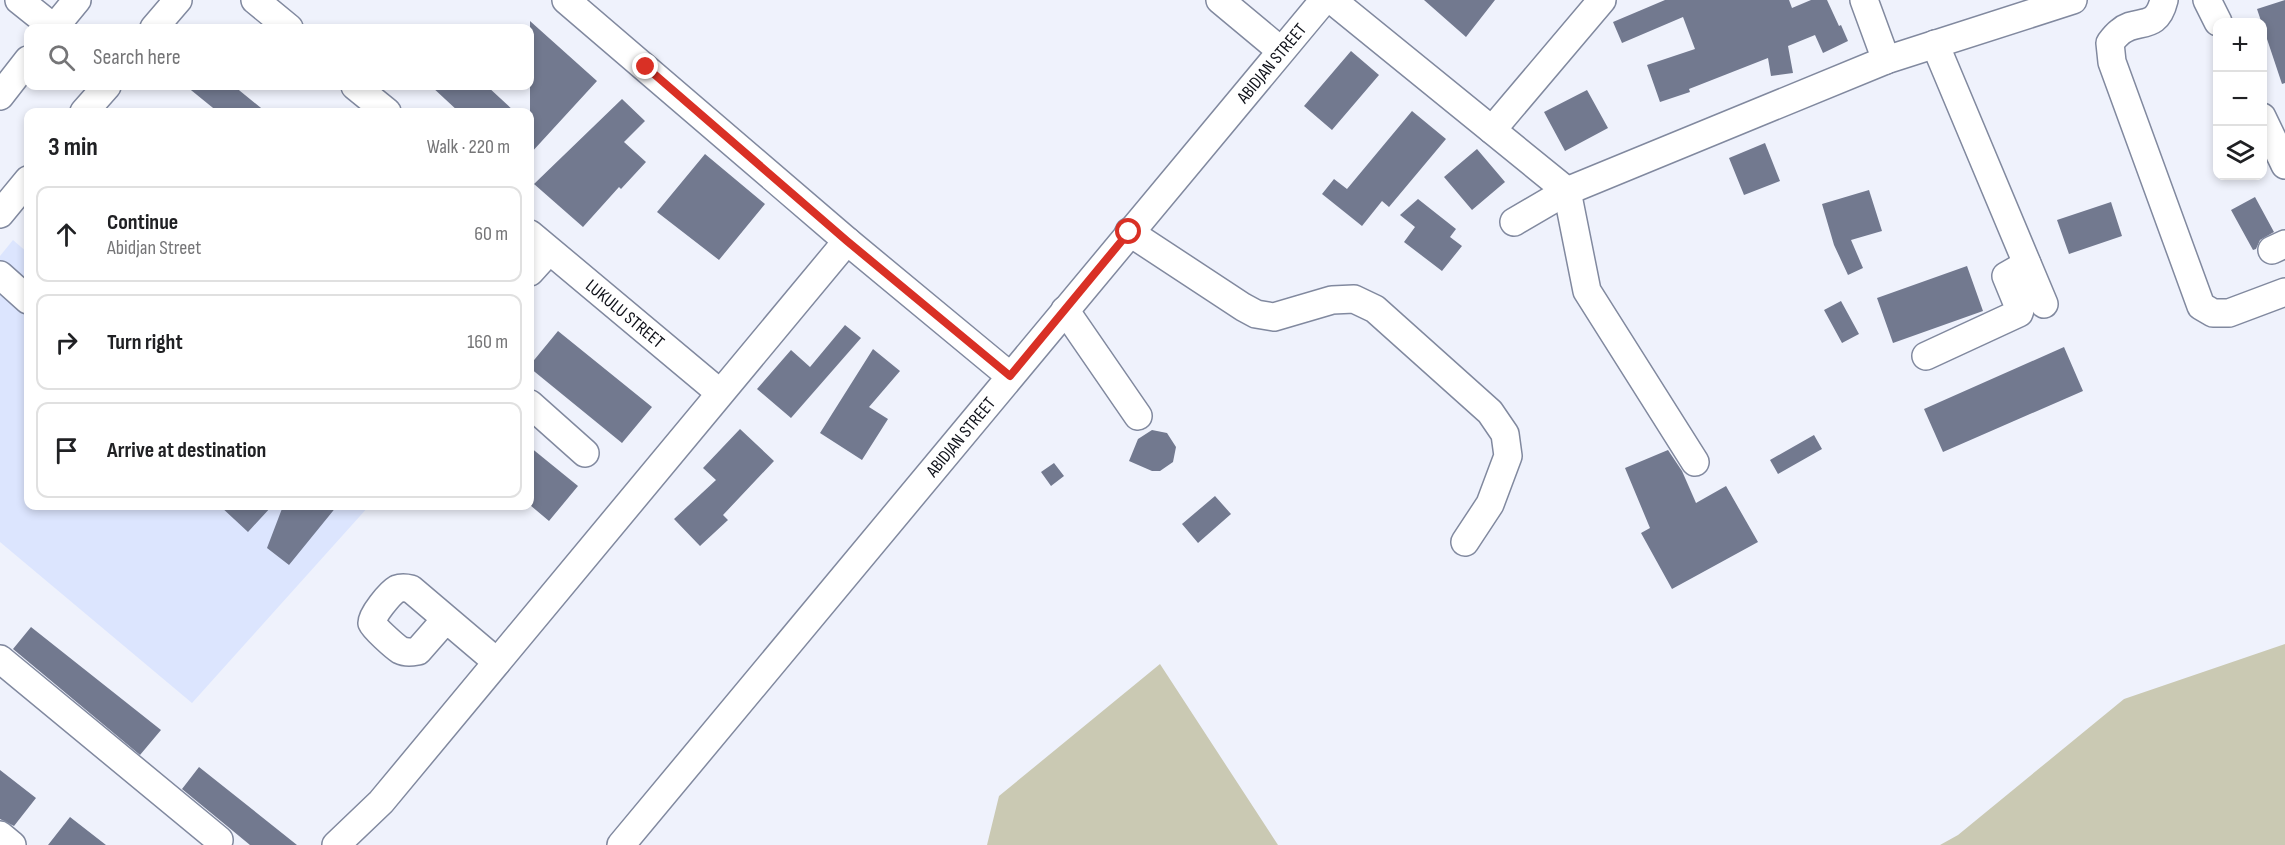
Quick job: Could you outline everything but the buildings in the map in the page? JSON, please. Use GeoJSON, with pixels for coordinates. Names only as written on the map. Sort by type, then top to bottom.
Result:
{"type":"FeatureCollection","features":[{"type":"Feature","properties":{"kind":"street"},"geometry":{"type":"LineString","coordinates":[[19,0],[49,24]]}},
{"type":"Feature","properties":{"kind":"street"},"geometry":{"type":"LineString","coordinates":[[57,24],[77,0]]}},
{"type":"Feature","properties":{"kind":"street"},"geometry":{"type":"LineString","coordinates":[[157,24],[178,0]]}},
{"type":"Feature","properties":{"kind":"street"},"geometry":{"type":"LineString","coordinates":[[255,0],[284,24]]}},
{"type":"Feature","properties":{"kind":"street"},"geometry":{"type":"LineString","coordinates":[[566,0],[847,241],[1010,376]]}},
{"type":"Feature","properties":{"kind":"street"},"geometry":{"type":"LineString","coordinates":[[1220,0],[1280,50]]}},
{"type":"Feature","properties":{"kind":"street","name":"ABIDJAN STREET"},"geometry":{"type":"LineString","coordinates":[[621,845],[1280,50],[1324,0]]}},
{"type":"Feature","properties":{"kind":"street"},"geometry":{"type":"LineString","coordinates":[[1332,0],[1567,191],[1587,291],[1695,462]]}},
{"type":"Feature","properties":{"kind":"street"},"geometry":{"type":"LineString","coordinates":[[1492,130],[1602,0]]}},
{"type":"Feature","properties":{"kind":"street"},"geometry":{"type":"LineString","coordinates":[[1864,0],[1886,60]]}},
{"type":"Feature","properties":{"kind":"street"},"geometry":{"type":"LineString","coordinates":[[1514,222],[1567,191],[1886,60],[2073,0]]}},
{"type":"Feature","properties":{"kind":"street"},"geometry":{"type":"LineString","coordinates":[[2164,0],[2162,10],[2152,21],[2121,30],[2110,43],[2112,62],[2201,306],[2213,313],[2229,313],[2285,292]]}},
{"type":"Feature","properties":{"kind":"street"},"geometry":{"type":"LineString","coordinates":[[2207,0],[2216,18]]}},
{"type":"Feature","properties":{"kind":"street"},"geometry":{"type":"LineString","coordinates":[[1935,44],[2044,304]]}},
{"type":"Feature","properties":{"kind":"street"},"geometry":{"type":"LineString","coordinates":[[0,96],[24,65]]}},
{"type":"Feature","properties":{"kind":"street"},"geometry":{"type":"LineString","coordinates":[[88,108],[103,90]]}},
{"type":"Feature","properties":{"kind":"street"},"geometry":{"type":"LineString","coordinates":[[360,90],[382,108]]}},
{"type":"Feature","properties":{"kind":"street"},"geometry":{"type":"LineString","coordinates":[[2266,126],[2285,165]]}},
{"type":"Feature","properties":{"kind":"street"},"geometry":{"type":"LineString","coordinates":[[0,214],[24,185]]}},
{"type":"Feature","properties":{"kind":"street"},"geometry":{"type":"LineString","coordinates":[[1129,232],[1243,308],[1256,314],[1274,317],[1332,300],[1354,299],[1375,309],[1490,412],[1505,434],[1508,456],[1490,504],[1465,542]]}},
{"type":"Feature","properties":{"kind":"street"},"geometry":{"type":"LineString","coordinates":[[336,845],[381,802],[847,241]]}},
{"type":"Feature","properties":{"kind":"street"},"geometry":{"type":"LineString","coordinates":[[534,259],[539,243]]}},
{"type":"Feature","properties":{"kind":"street","name":"LUKULU STREET"},"geometry":{"type":"LineString","coordinates":[[539,243],[720,393]]}},
{"type":"Feature","properties":{"kind":"street"},"geometry":{"type":"LineString","coordinates":[[1926,356],[2019,313],[2020,310],[2006,276],[2027,264]]}},
{"type":"Feature","properties":{"kind":"street"},"geometry":{"type":"LineString","coordinates":[[0,275],[24,296]]}},
{"type":"Feature","properties":{"kind":"street"},"geometry":{"type":"LineString","coordinates":[[1065,310],[1138,416]]}},
{"type":"Feature","properties":{"kind":"street"},"geometry":{"type":"LineString","coordinates":[[534,408],[585,453]]}},
{"type":"Feature","properties":{"kind":"street"},"geometry":{"type":"LineString","coordinates":[[446,619],[497,663]]}},
{"type":"Feature","properties":{"kind":"street"},"geometry":{"type":"LineString","coordinates":[[0,659],[219,840]]}},
{"type":"Feature","properties":{"kind":"street"},"geometry":{"type":"LineString","coordinates":[[0,835],[12,845]]}},
{"type":"Feature","properties":{"kind":"shaded area"},"geometry":{"type":"Polygon","coordinates":[[[13,240],[24,250],[24,510],[365,510],[192,703],[0,542],[0,256],[13,240]]]}},
{"type":"Feature","properties":{"kind":"green space"},"geometry":{"type":"Polygon","coordinates":[[[2285,644],[2285,845],[1940,845],[1958,835],[2124,699],[2285,644]]]}},
{"type":"Feature","properties":{"kind":"green space"},"geometry":{"type":"Polygon","coordinates":[[[1160,664],[1278,845],[987,845],[999,796],[1160,664]]]}},
{"type":"Feature","properties":{"kind":"route"},"geometry":{"type":"LineString","coordinates":[[646,67],[847,241],[1010,376],[1129,232]]}}]}
